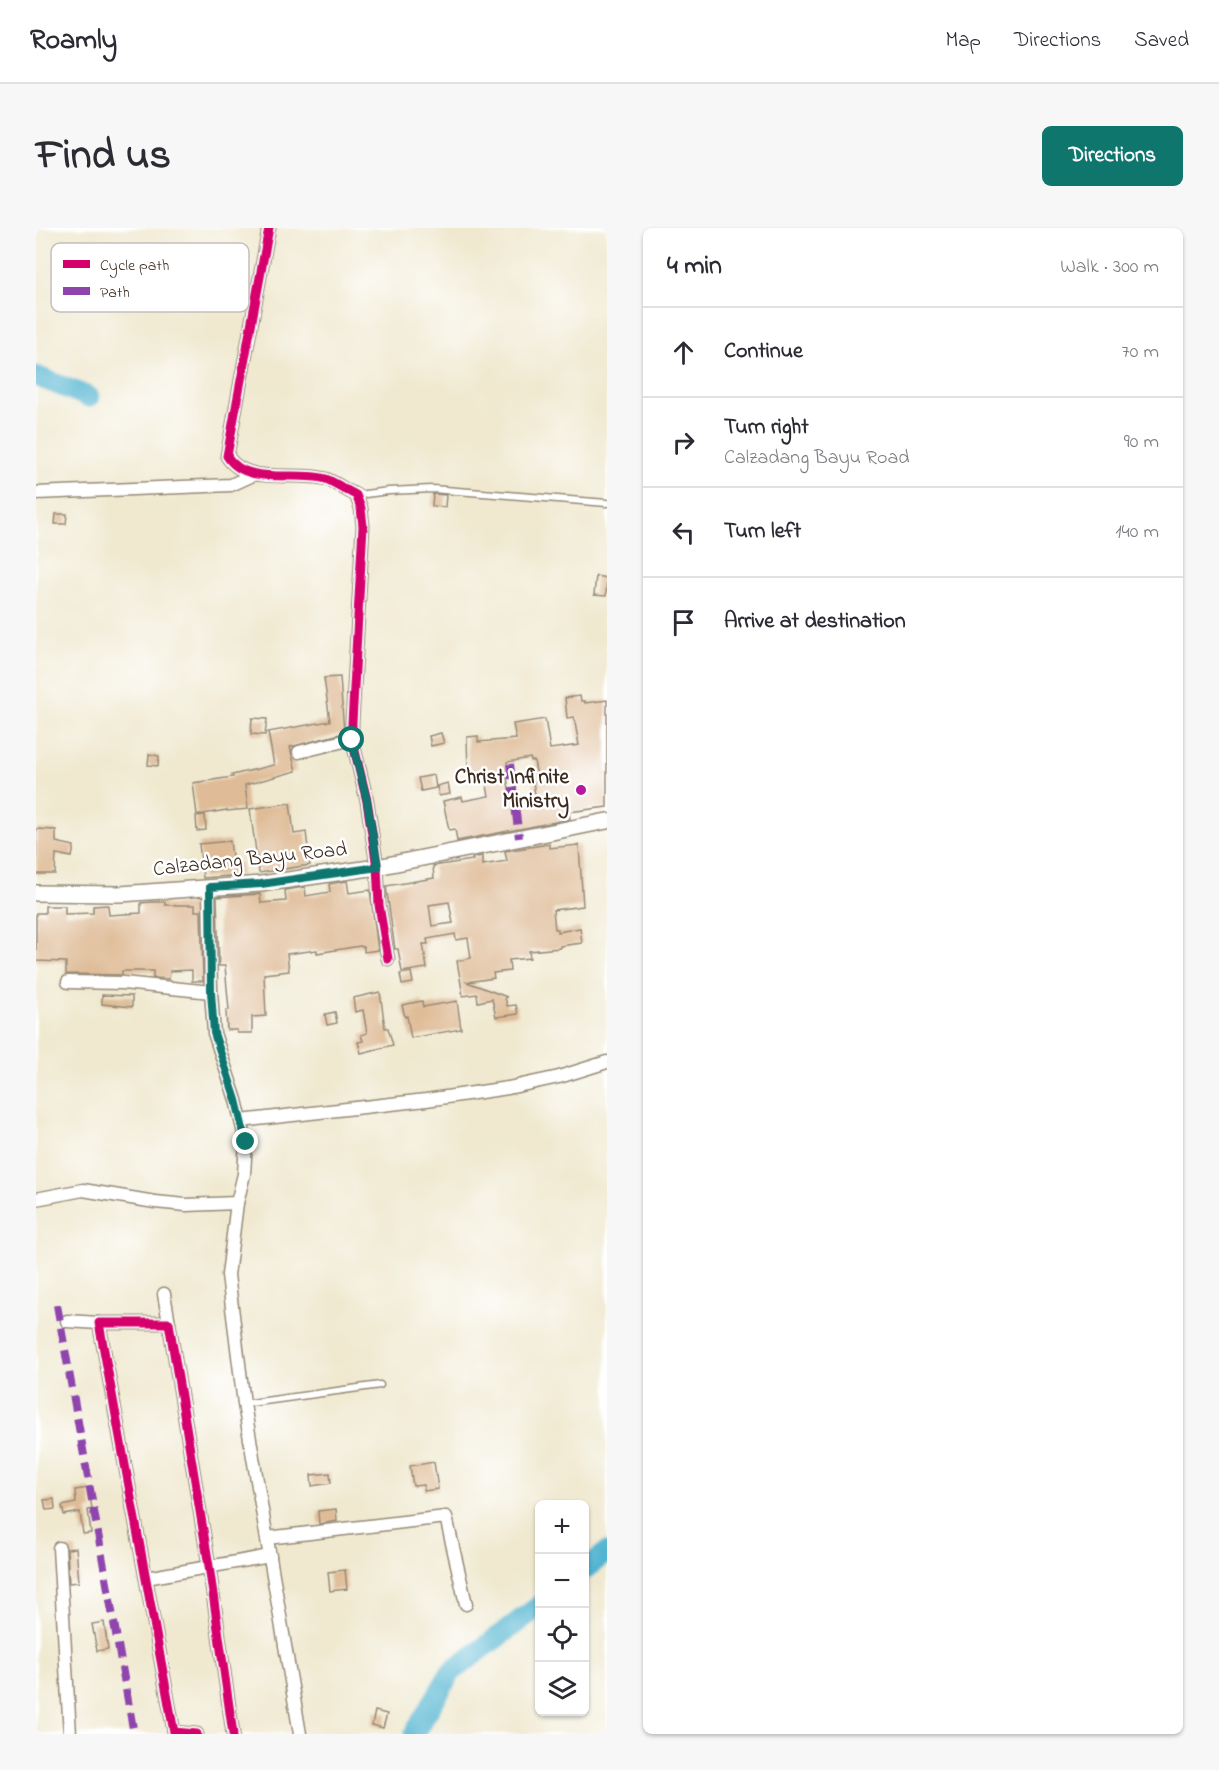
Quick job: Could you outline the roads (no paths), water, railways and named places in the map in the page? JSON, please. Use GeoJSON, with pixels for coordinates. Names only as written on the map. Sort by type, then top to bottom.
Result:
{"type":"FeatureCollection","features":[{"type":"Feature","properties":{"kind":"street"},"geometry":{"type":"LineString","coordinates":[[269,228],[227,456],[232,464],[255,474],[326,479],[356,495],[361,508],[363,526],[352,740],[367,801],[378,867],[379,904],[388,959]]}},
{"type":"Feature","properties":{"kind":"street"},"geometry":{"type":"LineString","coordinates":[[36,493],[231,485],[255,474]]}},
{"type":"Feature","properties":{"kind":"street"},"geometry":{"type":"LineString","coordinates":[[298,752],[352,740]]}},
{"type":"Feature","properties":{"kind":"street","name":"Calzadang Bayu Road"},"geometry":{"type":"LineString","coordinates":[[36,893],[120,894],[261,884],[378,867],[607,821]]}},
{"type":"Feature","properties":{"kind":"street"},"geometry":{"type":"LineString","coordinates":[[210,887],[211,992],[214,1033],[236,1100],[246,1142],[246,1162],[237,1203],[228,1275],[244,1404],[300,1734]]}},
{"type":"Feature","properties":{"kind":"street"},"geometry":{"type":"LineString","coordinates":[[68,982],[123,982],[211,992]]}},
{"type":"Feature","properties":{"kind":"street"},"geometry":{"type":"LineString","coordinates":[[241,1121],[426,1100],[508,1088],[559,1077],[607,1062]]}},
{"type":"Feature","properties":{"kind":"street"},"geometry":{"type":"LineString","coordinates":[[36,1199],[83,1190],[186,1205],[237,1203]]}},
{"type":"Feature","properties":{"kind":"street"},"geometry":{"type":"LineString","coordinates":[[164,1294],[233,1734]]}},
{"type":"Feature","properties":{"kind":"street"},"geometry":{"type":"LineString","coordinates":[[67,1320],[99,1323],[169,1323]]}},
{"type":"Feature","properties":{"kind":"street"},"geometry":{"type":"LineString","coordinates":[[99,1323],[174,1732],[196,1734]]}},
{"type":"Feature","properties":{"kind":"street"},"geometry":{"type":"LineString","coordinates":[[267,1538],[446,1517],[466,1604]]}},
{"type":"Feature","properties":{"kind":"street"},"geometry":{"type":"LineString","coordinates":[[59,1548],[70,1734]]}},
{"type":"Feature","properties":{"kind":"street"},"geometry":{"type":"LineString","coordinates":[[146,1578],[270,1556]]}},
{"type":"Feature","properties":{"kind":"lane"},"geometry":{"type":"LineString","coordinates":[[356,495],[389,490],[432,489],[607,503]]}},
{"type":"Feature","properties":{"kind":"lane"},"geometry":{"type":"LineString","coordinates":[[244,1404],[380,1385]]}},
{"type":"Feature","properties":{"kind":"waterway"},"geometry":{"type":"LineString","coordinates":[[36,376],[89,397]]}},
{"type":"Feature","properties":{"kind":"waterway"},"geometry":{"type":"LineString","coordinates":[[589,1566],[607,1552]]}},
{"type":"Feature","properties":{"kind":"waterway"},"geometry":{"type":"LineString","coordinates":[[414,1734],[451,1672],[536,1608]]}},
{"type":"Feature","properties":{"kind":"place","name":"Christ Infinite Ministry"},"geometry":{"type":"Point","coordinates":[581,790]}}]}
